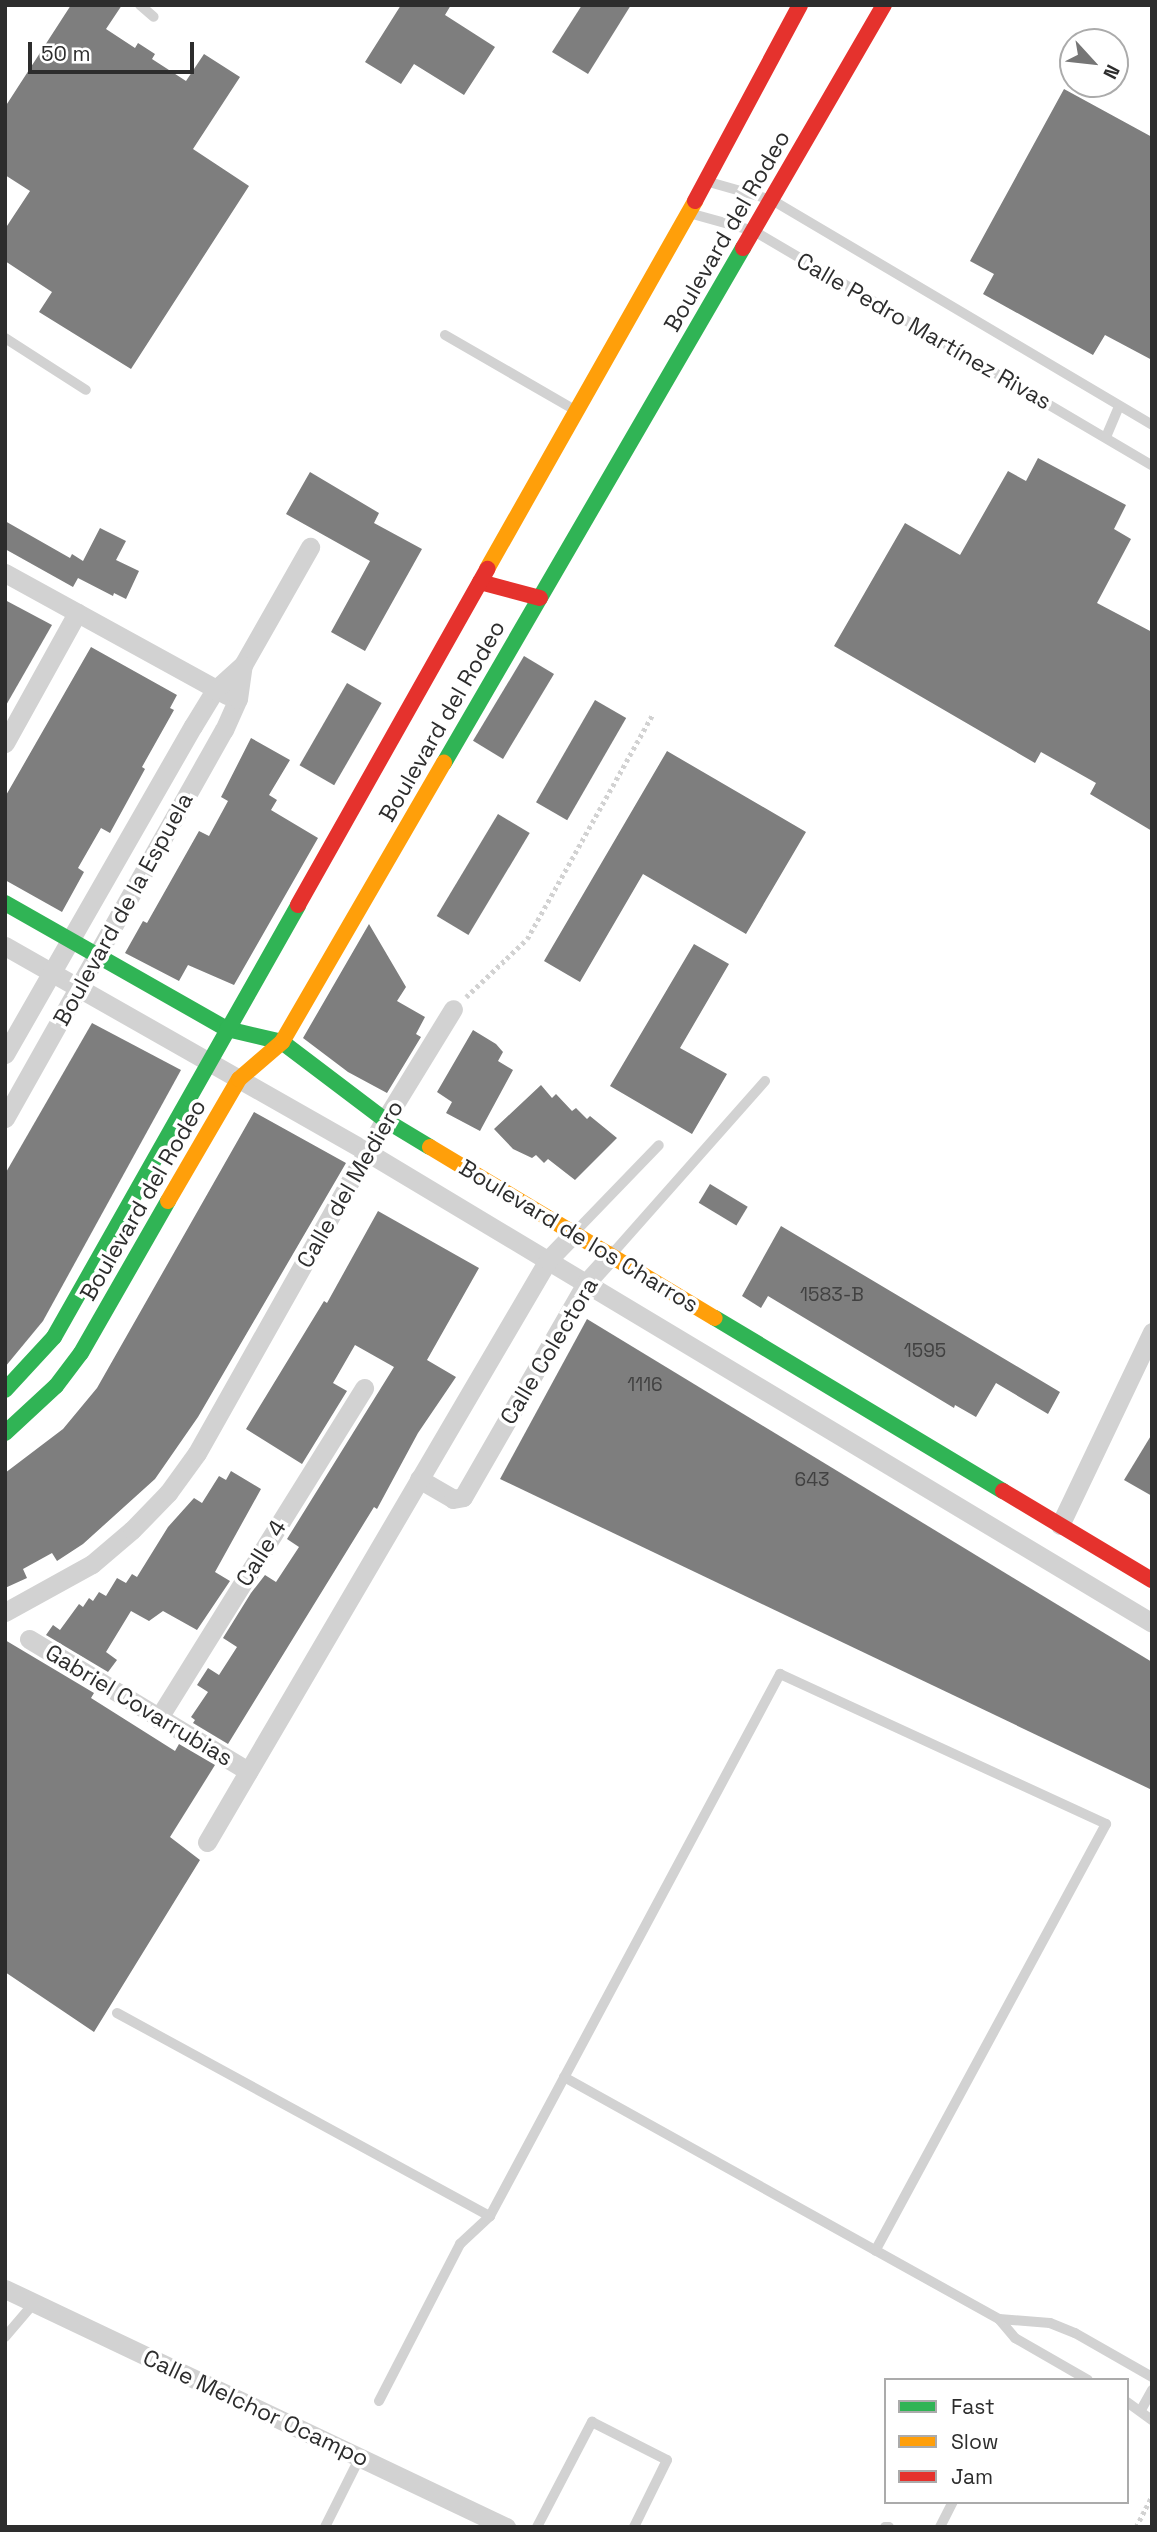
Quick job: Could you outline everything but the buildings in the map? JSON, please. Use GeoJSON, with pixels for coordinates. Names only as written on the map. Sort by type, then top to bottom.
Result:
{"type":"FeatureCollection","features":[{"type":"Feature","properties":{"kind":"street","name":"Boulevard del Rodeo"},"geometry":{"type":"LineString","coordinates":[[5,1390],[54,1337],[706,182],[800,5]]}},
{"type":"Feature","properties":{"kind":"street","name":"Boulevard del Rodeo"},"geometry":{"type":"LineString","coordinates":[[5,1433],[56,1386],[81,1353],[239,1079],[282,1042],[884,5]]}},
{"type":"Feature","properties":{"kind":"street"},"geometry":{"type":"LineString","coordinates":[[243,665],[310,547]]}},
{"type":"Feature","properties":{"kind":"street"},"geometry":{"type":"LineString","coordinates":[[5,573],[215,690],[237,699]]}},
{"type":"Feature","properties":{"kind":"street"},"geometry":{"type":"LineString","coordinates":[[480,582],[540,598]]}},
{"type":"Feature","properties":{"kind":"street"},"geometry":{"type":"LineString","coordinates":[[5,743],[78,613]]}},
{"type":"Feature","properties":{"kind":"street","name":"Boulevard de la Espuela"},"geometry":{"type":"LineString","coordinates":[[5,1054],[215,690],[243,665]]}},
{"type":"Feature","properties":{"kind":"street","name":"Boulevard de la Espuela"},"geometry":{"type":"LineString","coordinates":[[5,1118],[224,730],[237,699],[243,665]]}},
{"type":"Feature","properties":{"kind":"street","name":"Boulevard de los Charros"},"geometry":{"type":"LineString","coordinates":[[5,903],[227,1029],[282,1042],[385,1120],[1152,1580]]}},
{"type":"Feature","properties":{"kind":"street","name":"Boulevard de los Charros"},"geometry":{"type":"LineString","coordinates":[[5,946],[367,1152],[1152,1623]]}},
{"type":"Feature","properties":{"kind":"street","name":"Calle del Mediero"},"geometry":{"type":"LineString","coordinates":[[5,1612],[92,1564],[132,1531],[168,1493],[197,1453],[385,1120],[453,1009]]}},
{"type":"Feature","properties":{"kind":"street","name":"Calle Colectora"},"geometry":{"type":"LineString","coordinates":[[206,1842],[548,1260],[574,1233]]}},
{"type":"Feature","properties":{"kind":"street","name":"Calle Colectora"},"geometry":{"type":"LineString","coordinates":[[419,1479],[453,1499],[463,1497],[586,1283],[611,1255]]}},
{"type":"Feature","properties":{"kind":"street"},"geometry":{"type":"LineString","coordinates":[[1060,1525],[1152,1332]]}},
{"type":"Feature","properties":{"kind":"street","name":"Calle 4"},"geometry":{"type":"LineString","coordinates":[[158,1719],[364,1388]]}},
{"type":"Feature","properties":{"kind":"street","name":"Gabriel Covarrubias"},"geometry":{"type":"LineString","coordinates":[[29,1639],[248,1771]]}},
{"type":"Feature","properties":{"kind":"street","name":"Calle Melchor Ocampo"},"geometry":{"type":"LineString","coordinates":[[5,2289],[506,2527]]}},
{"type":"Feature","properties":{"kind":"lane"},"geometry":{"type":"LineString","coordinates":[[140,5],[154,17]]}},
{"type":"Feature","properties":{"kind":"lane","name":"Calle Pedro Martínez Rivas"},"geometry":{"type":"LineString","coordinates":[[706,182],[772,200],[1152,425]]}},
{"type":"Feature","properties":{"kind":"lane","name":"Calle Pedro Martínez Rivas"},"geometry":{"type":"LineString","coordinates":[[688,213],[754,231],[1152,465]]}},
{"type":"Feature","properties":{"kind":"lane"},"geometry":{"type":"LineString","coordinates":[[445,335],[576,411]]}},
{"type":"Feature","properties":{"kind":"lane"},"geometry":{"type":"LineString","coordinates":[[5,338],[86,390]]}},
{"type":"Feature","properties":{"kind":"lane"},"geometry":{"type":"LineString","coordinates":[[1106,438],[1119,407]]}},
{"type":"Feature","properties":{"kind":"lane","name":"Calle Colectora"},"geometry":{"type":"LineString","coordinates":[[611,1255],[765,1081]]}},
{"type":"Feature","properties":{"kind":"lane"},"geometry":{"type":"LineString","coordinates":[[574,1233],[659,1144]]}},
{"type":"Feature","properties":{"kind":"lane"},"geometry":{"type":"LineString","coordinates":[[379,2401],[460,2244],[490,2216],[780,1674],[1106,1824],[875,2250]]}},
{"type":"Feature","properties":{"kind":"lane"},"geometry":{"type":"LineString","coordinates":[[117,2013],[490,2216]]}},
{"type":"Feature","properties":{"kind":"lane"},"geometry":{"type":"LineString","coordinates":[[564,2077],[999,2319],[1015,2338],[1085,2378]]}},
{"type":"Feature","properties":{"kind":"lane"},"geometry":{"type":"LineString","coordinates":[[5,2337],[34,2303]]}},
{"type":"Feature","properties":{"kind":"lane"},"geometry":{"type":"LineString","coordinates":[[999,2319],[1049,2323],[1075,2333],[1152,2377]]}},
{"type":"Feature","properties":{"kind":"lane"},"geometry":{"type":"LineString","coordinates":[[1141,2410],[1152,2390]]}},
{"type":"Feature","properties":{"kind":"lane"},"geometry":{"type":"LineString","coordinates":[[1129,2403],[1152,2420]]}},
{"type":"Feature","properties":{"kind":"lane"},"geometry":{"type":"LineString","coordinates":[[537,2527],[592,2422],[667,2460],[634,2527]]}},
{"type":"Feature","properties":{"kind":"lane"},"geometry":{"type":"LineString","coordinates":[[325,2527],[360,2457]]}},
{"type":"Feature","properties":{"kind":"lane"},"geometry":{"type":"LineString","coordinates":[[940,2527],[952,2504]]}},
{"type":"Feature","properties":{"kind":"path"},"geometry":{"type":"LineString","coordinates":[[453,1009],[527,939],[653,715]]}},
{"type":"Feature","properties":{"kind":"path"},"geometry":{"type":"LineString","coordinates":[[1136,2527],[1152,2495]]}},
{"type":"Feature","properties":{"kind":"traffic: fast"},"geometry":{"type":"LineString","coordinates":[[444,763],[743,248]]}},
{"type":"Feature","properties":{"kind":"traffic: fast"},"geometry":{"type":"LineString","coordinates":[[5,903],[227,1029],[282,1042],[385,1120],[430,1147]]}},
{"type":"Feature","properties":{"kind":"traffic: fast"},"geometry":{"type":"LineString","coordinates":[[5,1390],[54,1337],[298,905]]}},
{"type":"Feature","properties":{"kind":"traffic: fast"},"geometry":{"type":"LineString","coordinates":[[5,1433],[56,1386],[81,1353],[168,1201]]}},
{"type":"Feature","properties":{"kind":"traffic: fast"},"geometry":{"type":"LineString","coordinates":[[715,1318],[1003,1491]]}},
{"type":"Feature","properties":{"kind":"traffic: slow"},"geometry":{"type":"LineString","coordinates":[[487,569],[695,201]]}},
{"type":"Feature","properties":{"kind":"traffic: slow"},"geometry":{"type":"LineString","coordinates":[[168,1201],[239,1079],[282,1042],[444,763]]}},
{"type":"Feature","properties":{"kind":"traffic: slow"},"geometry":{"type":"LineString","coordinates":[[430,1147],[715,1318]]}},
{"type":"Feature","properties":{"kind":"traffic: jam"},"geometry":{"type":"LineString","coordinates":[[695,201],[800,5]]}},
{"type":"Feature","properties":{"kind":"traffic: jam"},"geometry":{"type":"LineString","coordinates":[[743,248],[884,5]]}},
{"type":"Feature","properties":{"kind":"traffic: jam"},"geometry":{"type":"LineString","coordinates":[[298,905],[487,569]]}},
{"type":"Feature","properties":{"kind":"traffic: jam"},"geometry":{"type":"LineString","coordinates":[[480,582],[540,598]]}},
{"type":"Feature","properties":{"kind":"traffic: jam"},"geometry":{"type":"LineString","coordinates":[[1003,1491],[1152,1580]]}}]}
